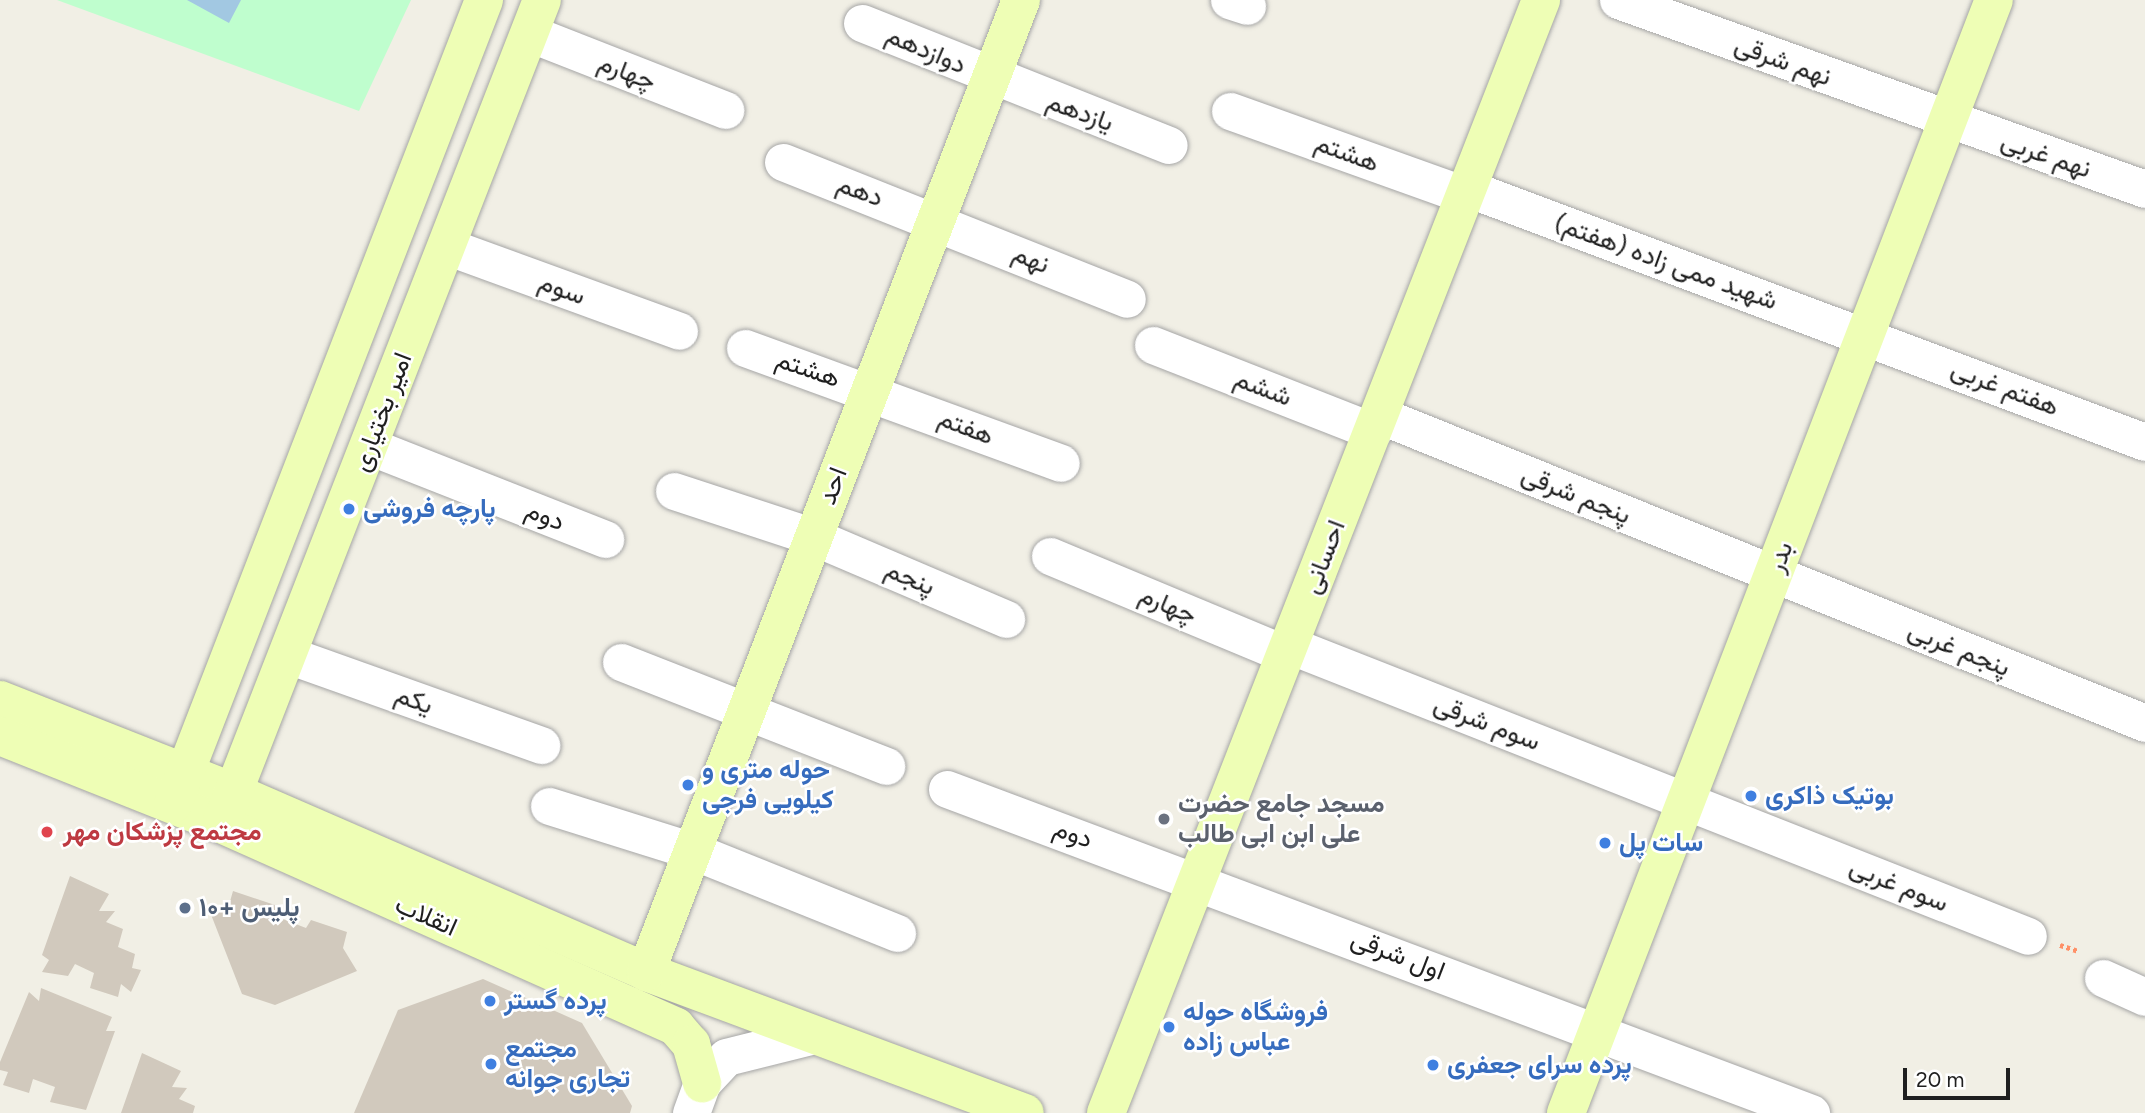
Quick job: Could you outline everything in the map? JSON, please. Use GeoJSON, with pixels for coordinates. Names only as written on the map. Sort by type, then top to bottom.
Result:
{"type":"FeatureCollection","features":[{"type":"Feature","properties":{"kind":"street","name":"امیر بختیاری"},"geometry":{"type":"LineString","coordinates":[[179,788],[484,0]]}},
{"type":"Feature","properties":{"kind":"street","name":"احد"},"geometry":{"type":"LineString","coordinates":[[646,972],[750,711],[870,390],[1021,0]]}},
{"type":"Feature","properties":{"kind":"street","name":"احسانی"},"geometry":{"type":"LineString","coordinates":[[1106,1113],[1541,0]]}},
{"type":"Feature","properties":{"kind":"street","name":"نهم شرقی"},"geometry":{"type":"LineString","coordinates":[[1618,0],[1948,121]]}},
{"type":"Feature","properties":{"kind":"street","name":"بدر"},"geometry":{"type":"LineString","coordinates":[[1566,1113],[1994,0]]}},
{"type":"Feature","properties":{"kind":"street","name":"امیر بختیاری"},"geometry":{"type":"LineString","coordinates":[[227,808],[535,17]]}},
{"type":"Feature","properties":{"kind":"street","name":"چهارم"},"geometry":{"type":"LineString","coordinates":[[535,17],[725,110]]}},
{"type":"Feature","properties":{"kind":"street","name":"دوازدهم"},"geometry":{"type":"LineString","coordinates":[[862,23],[990,78]]}},
{"type":"Feature","properties":{"kind":"street","name":"یازدهم"},"geometry":{"type":"LineString","coordinates":[[990,78],[1170,145]]}},
{"type":"Feature","properties":{"kind":"street","name":"هشتم"},"geometry":{"type":"LineString","coordinates":[[1230,111],[1466,192]]}},
{"type":"Feature","properties":{"kind":"street","name":"نهم غربی"},"geometry":{"type":"LineString","coordinates":[[1948,121],[2145,189]]}},
{"type":"Feature","properties":{"kind":"street","name":"دهم"},"geometry":{"type":"LineString","coordinates":[[783,162],[936,219]]}},
{"type":"Feature","properties":{"kind":"street","name":"شهید ممی زاده (هفتم)"},"geometry":{"type":"LineString","coordinates":[[1466,192],[1865,335]]}},
{"type":"Feature","properties":{"kind":"street"},"geometry":{"type":"LineString","coordinates":[[408,195],[460,210]]}},
{"type":"Feature","properties":{"kind":"street","name":"نهم"},"geometry":{"type":"LineString","coordinates":[[936,219],[1127,299]]}},
{"type":"Feature","properties":{"kind":"street","name":"سوم"},"geometry":{"type":"LineString","coordinates":[[446,246],[679,331]]}},
{"type":"Feature","properties":{"kind":"street","name":"هفتم غربی"},"geometry":{"type":"LineString","coordinates":[[1865,335],[2145,442]]}},
{"type":"Feature","properties":{"kind":"street","name":"ششم"},"geometry":{"type":"LineString","coordinates":[[1153,345],[1376,423]]}},
{"type":"Feature","properties":{"kind":"street","name":"هشتم"},"geometry":{"type":"LineString","coordinates":[[745,348],[870,390]]}},
{"type":"Feature","properties":{"kind":"street","name":"هفتم"},"geometry":{"type":"LineString","coordinates":[[870,390],[1061,463]]}},
{"type":"Feature","properties":{"kind":"street","name":"پنجم شرقی"},"geometry":{"type":"LineString","coordinates":[[1376,423],[1773,574]]}},
{"type":"Feature","properties":{"kind":"street","name":"دوم"},"geometry":{"type":"LineString","coordinates":[[369,446],[605,539]]}},
{"type":"Feature","properties":{"kind":"street"},"geometry":{"type":"LineString","coordinates":[[674,491],[814,537]]}},
{"type":"Feature","properties":{"kind":"street","name":"پنجم"},"geometry":{"type":"LineString","coordinates":[[814,537],[1006,619]]}},
{"type":"Feature","properties":{"kind":"street","name":"چهارم"},"geometry":{"type":"LineString","coordinates":[[1050,556],[1287,650]]}},
{"type":"Feature","properties":{"kind":"street","name":"پنجم غربی"},"geometry":{"type":"LineString","coordinates":[[1773,574],[2145,723]]}},
{"type":"Feature","properties":{"kind":"street","name":"سوم شرقی"},"geometry":{"type":"LineString","coordinates":[[1287,650],[1686,801]]}},
{"type":"Feature","properties":{"kind":"street","name":"یکم"},"geometry":{"type":"LineString","coordinates":[[288,655],[541,745]]}},
{"type":"Feature","properties":{"kind":"street"},"geometry":{"type":"LineString","coordinates":[[621,662],[886,766]]}},
{"type":"Feature","properties":{"kind":"street","name":"انقلاب"},"geometry":{"type":"LineString","coordinates":[[0,700],[179,788],[227,808],[646,972],[1025,1113]]}},
{"type":"Feature","properties":{"kind":"street","name":"انقلاب"},"geometry":{"type":"LineString","coordinates":[[0,736],[179,788]]}},
{"type":"Feature","properties":{"kind":"street","name":"دوم"},"geometry":{"type":"LineString","coordinates":[[947,789],[1198,879]]}},
{"type":"Feature","properties":{"kind":"street","name":"سوم غربی"},"geometry":{"type":"LineString","coordinates":[[1686,801],[2028,936]]}},
{"type":"Feature","properties":{"kind":"street"},"geometry":{"type":"LineString","coordinates":[[549,806],[693,851],[897,933]]}},
{"type":"Feature","properties":{"kind":"street","name":"انقلاب"},"geometry":{"type":"LineString","coordinates":[[227,808],[676,1027],[691,1044],[696,1098]]}},
{"type":"Feature","properties":{"kind":"street","name":"اول شرقی"},"geometry":{"type":"LineString","coordinates":[[1198,879],[1811,1113]]}},
{"type":"Feature","properties":{"kind":"street"},"geometry":{"type":"LineString","coordinates":[[2103,978],[2145,997]]}},
{"type":"Feature","properties":{"kind":"street","name":"انقلاب"},"geometry":{"type":"LineString","coordinates":[[696,1098],[738,1051],[814,1035]]}},
{"type":"Feature","properties":{"kind":"path"},"geometry":{"type":"LineString","coordinates":[[2028,936],[2089,954],[2103,978]]}},
{"type":"Feature","properties":{"kind":"green space"},"geometry":{"type":"Polygon","coordinates":[[[57,0],[411,0],[359,111],[57,0]]]}},
{"type":"Feature","properties":{"kind":"water"},"geometry":{"type":"Polygon","coordinates":[[[187,0],[241,0],[229,23],[187,0]]]}},
{"type":"Feature","properties":{"kind":"building"},"geometry":{"type":"Polygon","coordinates":[[[70,876],[109,894],[99,911],[115,911],[106,922],[123,929],[118,947],[135,954],[132,968],[141,970],[131,992],[121,984],[118,997],[90,988],[94,973],[75,964],[68,976],[42,972],[49,960],[42,955],[70,876]]]}},
{"type":"Feature","properties":{"kind":"building"},"geometry":{"type":"Polygon","coordinates":[[[233,891],[275,905],[275,916],[306,928],[311,920],[347,932],[343,948],[357,971],[275,1005],[242,994],[210,912],[229,905],[233,891]]]}},
{"type":"Feature","properties":{"kind":"building","name":"مجتمع تجاری جوانه"},"geometry":{"type":"Polygon","coordinates":[[[483,979],[582,1023],[632,1106],[630,1113],[354,1113],[398,1010],[483,979]]]}},
{"type":"Feature","properties":{"kind":"building"},"geometry":{"type":"Polygon","coordinates":[[[41,988],[112,1017],[106,1031],[115,1031],[86,1110],[50,1102],[55,1087],[33,1079],[29,1093],[3,1085],[8,1072],[0,1070],[0,1062],[29,992],[39,1001],[41,988]]]}},
{"type":"Feature","properties":{"kind":"building"},"geometry":{"type":"Polygon","coordinates":[[[142,1053],[181,1071],[172,1087],[187,1088],[179,1099],[195,1106],[193,1113],[121,1113],[142,1053]]]}},
{"type":"Feature","properties":{"kind":"place","name":"پارچه فروشی"},"geometry":{"type":"Point","coordinates":[349,509]}},
{"type":"Feature","properties":{"kind":"place","name":"حوله متری و کیلویی فرجی"},"geometry":{"type":"Point","coordinates":[688,785]}},
{"type":"Feature","properties":{"kind":"place","name":"بوتیک ذاکری"},"geometry":{"type":"Point","coordinates":[1751,796]}},
{"type":"Feature","properties":{"kind":"place","name":"مسجد جامع حضرت علی ابن ابی طالب"},"geometry":{"type":"Point","coordinates":[1164,819]}},
{"type":"Feature","properties":{"kind":"place","name":"مجتمع پزشکان مهر"},"geometry":{"type":"Point","coordinates":[47,832]}},
{"type":"Feature","properties":{"kind":"place","name":"سات پل"},"geometry":{"type":"Point","coordinates":[1605,843]}},
{"type":"Feature","properties":{"kind":"place","name":"پلیس +۱۰"},"geometry":{"type":"Point","coordinates":[185,908]}},
{"type":"Feature","properties":{"kind":"place","name":"پرده گستر"},"geometry":{"type":"Point","coordinates":[490,1001]}},
{"type":"Feature","properties":{"kind":"place","name":"فروشگاه حوله عباس زاده"},"geometry":{"type":"Point","coordinates":[1169,1027]}},
{"type":"Feature","properties":{"kind":"place","name":"مجتمع تجاری جوانه"},"geometry":{"type":"Point","coordinates":[491,1064]}},
{"type":"Feature","properties":{"kind":"place","name":"پرده سرای جعفری"},"geometry":{"type":"Point","coordinates":[1433,1065]}}]}
